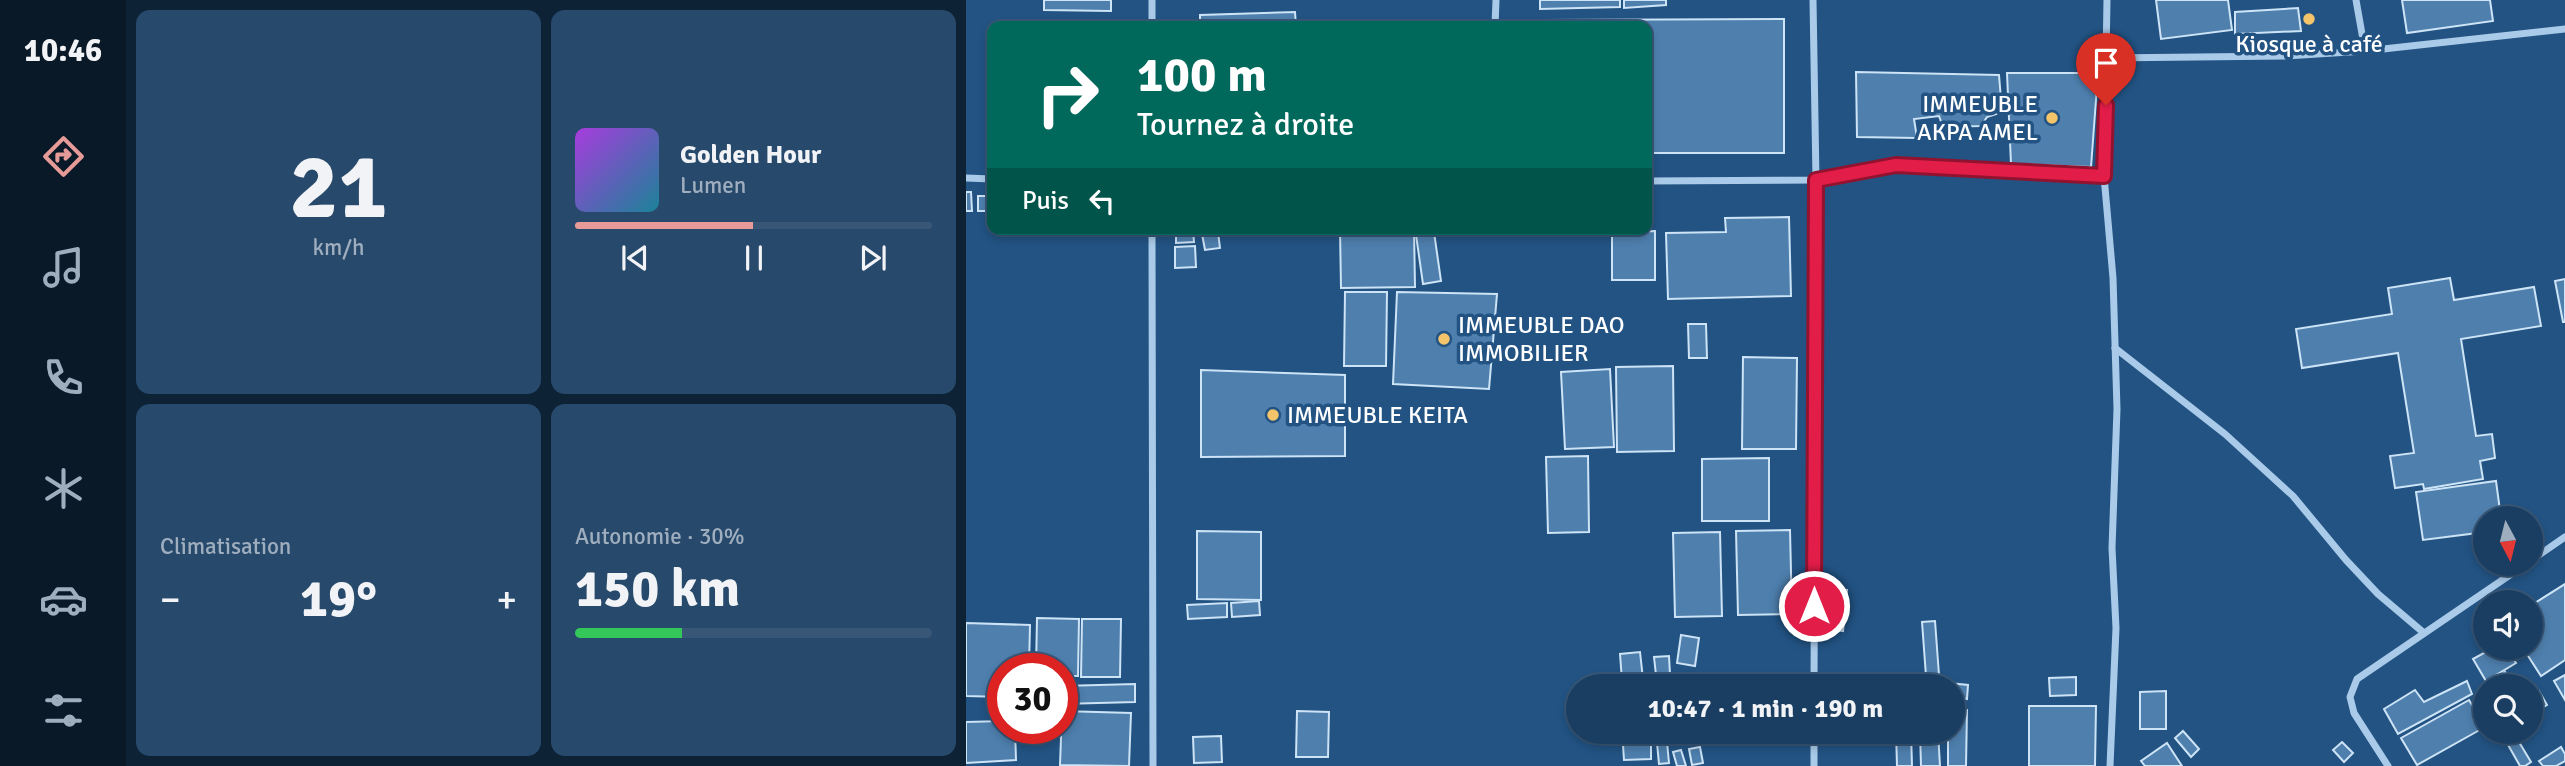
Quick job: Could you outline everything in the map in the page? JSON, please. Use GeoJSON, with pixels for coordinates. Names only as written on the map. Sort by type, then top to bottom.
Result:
{"type":"FeatureCollection","features":[{"type":"Feature","properties":{"kind":"street"},"geometry":{"type":"LineString","coordinates":[[1152,0],[1152,21]]}},
{"type":"Feature","properties":{"kind":"street"},"geometry":{"type":"LineString","coordinates":[[1495,21],[1496,0]]}},
{"type":"Feature","properties":{"kind":"street"},"geometry":{"type":"LineString","coordinates":[[1813,0],[1816,180],[1814,674]]}},
{"type":"Feature","properties":{"kind":"street"},"geometry":{"type":"LineString","coordinates":[[2107,0],[2104,176],[2113,278],[2117,409],[2112,548],[2116,628],[2110,766]]}},
{"type":"Feature","properties":{"kind":"street"},"geometry":{"type":"LineString","coordinates":[[2356,0],[2365,51]]}},
{"type":"Feature","properties":{"kind":"street"},"geometry":{"type":"LineString","coordinates":[[2107,58],[2286,56],[2365,51],[2565,29]]}},
{"type":"Feature","properties":{"kind":"street"},"geometry":{"type":"LineString","coordinates":[[1652,181],[1816,180],[1896,165],[2104,176]]}},
{"type":"Feature","properties":{"kind":"street"},"geometry":{"type":"LineString","coordinates":[[966,178],[987,178]]}},
{"type":"Feature","properties":{"kind":"street"},"geometry":{"type":"LineString","coordinates":[[1152,235],[1153,766]]}},
{"type":"Feature","properties":{"kind":"street"},"geometry":{"type":"LineString","coordinates":[[2115,348],[2225,434],[2283,487],[2378,594],[2424,633]]}},
{"type":"Feature","properties":{"kind":"street"},"geometry":{"type":"LineString","coordinates":[[2543,552],[2565,537]]}},
{"type":"Feature","properties":{"kind":"street"},"geometry":{"type":"LineString","coordinates":[[2388,766],[2354,713],[2350,697],[2357,679],[2508,576]]}},
{"type":"Feature","properties":{"kind":"street"},"geometry":{"type":"LineString","coordinates":[[1814,744],[1814,766]]}},
{"type":"Feature","properties":{"kind":"building"},"geometry":{"type":"Polygon","coordinates":[[[1044,0],[1111,0],[1111,11],[1044,10],[1044,0]]]}},
{"type":"Feature","properties":{"kind":"building"},"geometry":{"type":"Polygon","coordinates":[[[1540,0],[1620,0],[1620,7],[1540,9],[1540,0]]]}},
{"type":"Feature","properties":{"kind":"building"},"geometry":{"type":"Polygon","coordinates":[[[1624,0],[1666,0],[1666,5],[1624,8],[1624,0]]]}},
{"type":"Feature","properties":{"kind":"building"},"geometry":{"type":"Polygon","coordinates":[[[2156,0],[2228,0],[2232,30],[2161,39],[2156,0]]]}},
{"type":"Feature","properties":{"kind":"building"},"geometry":{"type":"Polygon","coordinates":[[[2402,0],[2490,0],[2493,21],[2407,33],[2402,0]]]}},
{"type":"Feature","properties":{"kind":"building"},"geometry":{"type":"Polygon","coordinates":[[[2298,8],[2301,31],[2235,34],[2235,12],[2298,8]]]}},
{"type":"Feature","properties":{"kind":"building"},"geometry":{"type":"Polygon","coordinates":[[[1295,12],[1296,21],[1200,21],[1200,15],[1295,12]]]}},
{"type":"Feature","properties":{"kind":"building"},"geometry":{"type":"Polygon","coordinates":[[[1784,19],[1784,153],[1652,153],[1652,21],[1543,20],[1784,19]]]}},
{"type":"Feature","properties":{"kind":"building"},"geometry":{"type":"Polygon","coordinates":[[[1856,72],[1999,75],[2002,112],[1987,117],[1981,126],[1943,127],[1939,116],[1914,119],[1917,138],[1857,137],[1856,72]]]}},
{"type":"Feature","properties":{"kind":"building","name":"IMMEUBLE AKPA AMEL"},"geometry":{"type":"Polygon","coordinates":[[[2007,73],[2098,73],[2091,167],[2011,164],[2007,73]]]}},
{"type":"Feature","properties":{"kind":"building"},"geometry":{"type":"Polygon","coordinates":[[[966,192],[971,192],[972,211],[966,211],[966,192]]]}},
{"type":"Feature","properties":{"kind":"building"},"geometry":{"type":"Polygon","coordinates":[[[978,196],[987,196],[987,211],[978,211],[978,196]]]}},
{"type":"Feature","properties":{"kind":"building"},"geometry":{"type":"Polygon","coordinates":[[[1789,217],[1791,296],[1668,299],[1666,233],[1726,232],[1725,218],[1789,217]]]}},
{"type":"Feature","properties":{"kind":"building"},"geometry":{"type":"Polygon","coordinates":[[[1652,231],[1655,231],[1655,280],[1612,280],[1612,235],[1652,235],[1652,231]]]}},
{"type":"Feature","properties":{"kind":"building"},"geometry":{"type":"Polygon","coordinates":[[[1176,235],[1193,235],[1194,242],[1176,243],[1176,235]]]}},
{"type":"Feature","properties":{"kind":"building"},"geometry":{"type":"Polygon","coordinates":[[[1202,235],[1218,235],[1220,248],[1205,250],[1202,235]]]}},
{"type":"Feature","properties":{"kind":"building"},"geometry":{"type":"Polygon","coordinates":[[[1340,235],[1414,235],[1415,287],[1341,288],[1340,235]]]}},
{"type":"Feature","properties":{"kind":"building"},"geometry":{"type":"Polygon","coordinates":[[[1416,235],[1434,235],[1441,281],[1423,284],[1416,235]]]}},
{"type":"Feature","properties":{"kind":"building"},"geometry":{"type":"Polygon","coordinates":[[[1195,246],[1196,267],[1175,268],[1175,247],[1195,246]]]}},
{"type":"Feature","properties":{"kind":"building"},"geometry":{"type":"Polygon","coordinates":[[[2450,278],[2454,300],[2534,287],[2541,326],[2461,339],[2476,436],[2492,434],[2495,458],[2480,461],[2483,479],[2424,489],[2423,484],[2395,488],[2390,456],[2414,453],[2398,353],[2302,368],[2296,329],[2392,314],[2388,288],[2450,278]]]}},
{"type":"Feature","properties":{"kind":"building"},"geometry":{"type":"Polygon","coordinates":[[[2565,279],[2565,322],[2563,322],[2555,281],[2565,279]]]}},
{"type":"Feature","properties":{"kind":"building"},"geometry":{"type":"Polygon","coordinates":[[[1345,292],[1387,292],[1386,366],[1344,366],[1345,292]]]}},
{"type":"Feature","properties":{"kind":"building","name":"IMMEUBLE DAO IMMOBILIER"},"geometry":{"type":"Polygon","coordinates":[[[1397,292],[1497,294],[1489,389],[1393,384],[1397,292]]]}},
{"type":"Feature","properties":{"kind":"building"},"geometry":{"type":"Polygon","coordinates":[[[1688,324],[1706,324],[1707,358],[1689,358],[1688,324]]]}},
{"type":"Feature","properties":{"kind":"building"},"geometry":{"type":"Polygon","coordinates":[[[1743,357],[1797,358],[1796,449],[1742,449],[1743,357]]]}},
{"type":"Feature","properties":{"kind":"building"},"geometry":{"type":"Polygon","coordinates":[[[1673,366],[1674,451],[1617,452],[1616,367],[1673,366]]]}},
{"type":"Feature","properties":{"kind":"building"},"geometry":{"type":"Polygon","coordinates":[[[1610,369],[1614,447],[1565,449],[1561,372],[1610,369]]]}},
{"type":"Feature","properties":{"kind":"building","name":"IMMEUBLE KEITA"},"geometry":{"type":"Polygon","coordinates":[[[1201,370],[1345,375],[1345,456],[1201,457],[1201,370]]]}},
{"type":"Feature","properties":{"kind":"building"},"geometry":{"type":"Polygon","coordinates":[[[1588,456],[1589,532],[1548,533],[1546,457],[1588,456]]]}},
{"type":"Feature","properties":{"kind":"building"},"geometry":{"type":"Polygon","coordinates":[[[1769,458],[1769,521],[1702,521],[1702,459],[1769,458]]]}},
{"type":"Feature","properties":{"kind":"building"},"geometry":{"type":"Polygon","coordinates":[[[2496,481],[2499,506],[2473,506],[2473,534],[2423,540],[2416,492],[2496,481]]]}},
{"type":"Feature","properties":{"kind":"building"},"geometry":{"type":"Polygon","coordinates":[[[1790,530],[1792,614],[1738,615],[1736,531],[1790,530]]]}},
{"type":"Feature","properties":{"kind":"building"},"geometry":{"type":"Polygon","coordinates":[[[1197,531],[1261,532],[1261,600],[1197,599],[1197,531]]]}},
{"type":"Feature","properties":{"kind":"building"},"geometry":{"type":"Polygon","coordinates":[[[1720,532],[1722,616],[1675,617],[1673,533],[1720,532]]]}},
{"type":"Feature","properties":{"kind":"building"},"geometry":{"type":"Polygon","coordinates":[[[2565,584],[2565,660],[2543,675],[2531,660],[2543,660],[2543,598],[2565,584]]]}},
{"type":"Feature","properties":{"kind":"building"},"geometry":{"type":"Polygon","coordinates":[[[1834,589],[1847,590],[1843,631],[1830,629],[1834,589]]]}},
{"type":"Feature","properties":{"kind":"building"},"geometry":{"type":"Polygon","coordinates":[[[1259,601],[1260,615],[1232,617],[1231,603],[1259,601]]]}},
{"type":"Feature","properties":{"kind":"building"},"geometry":{"type":"Polygon","coordinates":[[[1227,603],[1227,617],[1188,619],[1187,605],[1227,603]]]}},
{"type":"Feature","properties":{"kind":"building"},"geometry":{"type":"Polygon","coordinates":[[[1037,618],[1079,619],[1078,676],[1078,653],[1036,653],[1037,618]]]}},
{"type":"Feature","properties":{"kind":"building"},"geometry":{"type":"Polygon","coordinates":[[[1082,619],[1121,619],[1120,677],[1081,677],[1082,619]]]}},
{"type":"Feature","properties":{"kind":"building"},"geometry":{"type":"Polygon","coordinates":[[[1935,621],[1939,674],[1926,674],[1922,622],[1935,621]]]}},
{"type":"Feature","properties":{"kind":"building"},"geometry":{"type":"Polygon","coordinates":[[[966,623],[1030,625],[1029,653],[987,653],[987,697],[966,696],[966,623]]]}},
{"type":"Feature","properties":{"kind":"building"},"geometry":{"type":"Polygon","coordinates":[[[1681,635],[1699,638],[1695,666],[1677,663],[1681,635]]]}},
{"type":"Feature","properties":{"kind":"building"},"geometry":{"type":"Polygon","coordinates":[[[1640,652],[1642,674],[1621,674],[1620,654],[1640,652]]]}},
{"type":"Feature","properties":{"kind":"building"},"geometry":{"type":"Polygon","coordinates":[[[1669,656],[1670,674],[1656,674],[1654,657],[1669,656]]]}},
{"type":"Feature","properties":{"kind":"building"},"geometry":{"type":"Polygon","coordinates":[[[2474,660],[2514,660],[2516,663],[2498,674],[2482,674],[2474,660]]]}},
{"type":"Feature","properties":{"kind":"building"},"geometry":{"type":"Polygon","coordinates":[[[2565,675],[2565,700],[2554,681],[2565,675]]]}},
{"type":"Feature","properties":{"kind":"building"},"geometry":{"type":"Polygon","coordinates":[[[2076,677],[2076,695],[2050,696],[2049,678],[2076,677]]]}},
{"type":"Feature","properties":{"kind":"building"},"geometry":{"type":"Polygon","coordinates":[[[2467,681],[2472,694],[2398,734],[2384,709],[2415,690],[2424,702],[2467,681]]]}},
{"type":"Feature","properties":{"kind":"building"},"geometry":{"type":"Polygon","coordinates":[[[1135,684],[1135,702],[1078,704],[1078,686],[1135,684]]]}},
{"type":"Feature","properties":{"kind":"building"},"geometry":{"type":"Polygon","coordinates":[[[1965,685],[1968,685],[1965,699],[1965,685]]]}},
{"type":"Feature","properties":{"kind":"building"},"geometry":{"type":"Polygon","coordinates":[[[2166,691],[2166,729],[2140,729],[2140,692],[2166,691]]]}},
{"type":"Feature","properties":{"kind":"building"},"geometry":{"type":"Polygon","coordinates":[[[2469,700],[2473,707],[2473,734],[2417,765],[2401,738],[2469,700]]]}},
{"type":"Feature","properties":{"kind":"building"},"geometry":{"type":"Polygon","coordinates":[[[2029,706],[2096,706],[2095,766],[2029,766],[2029,706]]]}},
{"type":"Feature","properties":{"kind":"building"},"geometry":{"type":"Polygon","coordinates":[[[1967,710],[1966,766],[1948,766],[1948,744],[1965,744],[1967,710]]]}},
{"type":"Feature","properties":{"kind":"building"},"geometry":{"type":"Polygon","coordinates":[[[1078,711],[1131,713],[1129,766],[1060,765],[1061,744],[1078,744],[1078,711]]]}},
{"type":"Feature","properties":{"kind":"building"},"geometry":{"type":"Polygon","coordinates":[[[1297,711],[1329,712],[1328,757],[1296,757],[1297,711]]]}},
{"type":"Feature","properties":{"kind":"building"},"geometry":{"type":"Polygon","coordinates":[[[987,721],[987,744],[1016,744],[1016,760],[966,763],[966,722],[987,721]]]}},
{"type":"Feature","properties":{"kind":"building"},"geometry":{"type":"Polygon","coordinates":[[[2183,731],[2199,749],[2191,757],[2175,738],[2183,731]]]}},
{"type":"Feature","properties":{"kind":"building"},"geometry":{"type":"Polygon","coordinates":[[[1221,736],[1222,762],[1194,763],[1193,737],[1221,736]]]}},
{"type":"Feature","properties":{"kind":"building"},"geometry":{"type":"Polygon","coordinates":[[[2342,742],[2353,753],[2344,762],[2333,750],[2342,742]]]}},
{"type":"Feature","properties":{"kind":"building"},"geometry":{"type":"Polygon","coordinates":[[[2167,743],[2182,766],[2145,766],[2141,761],[2167,743]]]}},
{"type":"Feature","properties":{"kind":"building"},"geometry":{"type":"Polygon","coordinates":[[[1651,744],[1651,759],[1624,760],[1623,745],[1651,744]]]}},
{"type":"Feature","properties":{"kind":"building"},"geometry":{"type":"Polygon","coordinates":[[[1657,744],[1667,744],[1669,763],[1659,764],[1657,744]]]}},
{"type":"Feature","properties":{"kind":"building"},"geometry":{"type":"Polygon","coordinates":[[[1896,744],[1911,744],[1912,766],[1897,766],[1896,744]]]}},
{"type":"Feature","properties":{"kind":"building"},"geometry":{"type":"Polygon","coordinates":[[[1920,744],[1939,744],[1940,766],[1921,766],[1920,744]]]}},
{"type":"Feature","properties":{"kind":"building"},"geometry":{"type":"Polygon","coordinates":[[[2508,744],[2520,744],[2531,762],[2520,766],[2508,744]]]}},
{"type":"Feature","properties":{"kind":"building"},"geometry":{"type":"Polygon","coordinates":[[[1700,747],[1703,763],[1692,765],[1689,749],[1700,747]]]}},
{"type":"Feature","properties":{"kind":"building"},"geometry":{"type":"Polygon","coordinates":[[[2561,747],[2565,761],[2556,766],[2543,766],[2539,761],[2561,747]]]}},
{"type":"Feature","properties":{"kind":"building"},"geometry":{"type":"Polygon","coordinates":[[[1681,750],[1686,766],[1677,766],[1673,752],[1681,750]]]}},
{"type":"Feature","properties":{"kind":"place","name":"Kiosque à café"},"geometry":{"type":"Point","coordinates":[2309,19]}},
{"type":"Feature","properties":{"kind":"place","name":"IMMEUBLE AKPA AMEL"},"geometry":{"type":"Point","coordinates":[2052,118]}},
{"type":"Feature","properties":{"kind":"place","name":"IMMEUBLE DAO IMMOBILIER"},"geometry":{"type":"Point","coordinates":[1444,339]}},
{"type":"Feature","properties":{"kind":"place","name":"IMMEUBLE KEITA"},"geometry":{"type":"Point","coordinates":[1273,415]}},
{"type":"Feature","properties":{"kind":"route"},"geometry":{"type":"LineString","coordinates":[[1814,606],[1816,180],[1896,165],[2104,176],[2106,105]]}}]}
